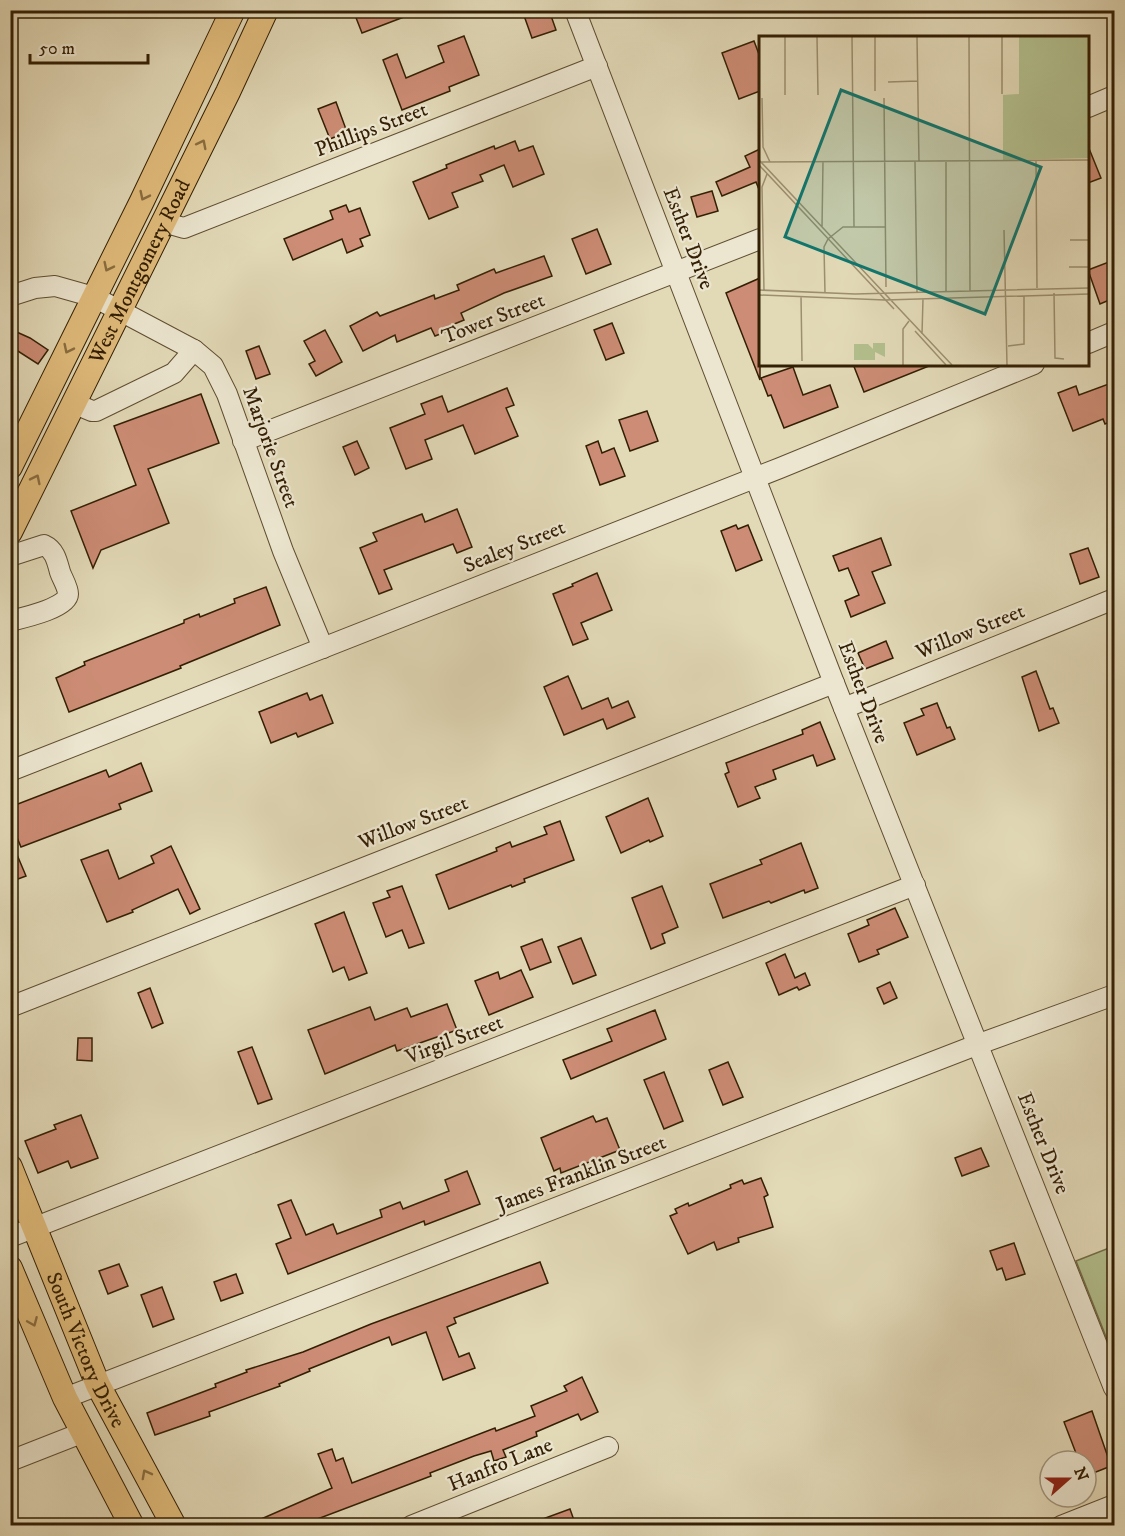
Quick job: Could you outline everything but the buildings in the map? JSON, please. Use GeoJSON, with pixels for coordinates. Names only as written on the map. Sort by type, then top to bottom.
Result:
{"type":"FeatureCollection","features":[{"type":"Feature","properties":{"kind":"main road","name":"West Montgomery Road"},"geometry":{"type":"LineString","coordinates":[[10,467],[233,10]]}},
{"type":"Feature","properties":{"kind":"main road","name":"West Montgomery Road"},"geometry":{"type":"LineString","coordinates":[[10,532],[228,92],[266,10]]}},
{"type":"Feature","properties":{"kind":"main road"},"geometry":{"type":"LineString","coordinates":[[199,81],[228,92]]}},
{"type":"Feature","properties":{"kind":"main road","name":"South Victory Drive"},"geometry":{"type":"LineString","coordinates":[[10,1167],[98,1386],[174,1526]]}},
{"type":"Feature","properties":{"kind":"main road","name":"South Victory Drive"},"geometry":{"type":"LineString","coordinates":[[10,1268],[65,1398],[132,1526]]}},
{"type":"Feature","properties":{"kind":"street","name":"Esther Drive"},"geometry":{"type":"LineString","coordinates":[[576,10],[834,683],[1114,1388]]}},
{"type":"Feature","properties":{"kind":"street","name":"Phillips Street"},"geometry":{"type":"LineString","coordinates":[[163,222],[184,228],[597,66]]}},
{"type":"Feature","properties":{"kind":"street"},"geometry":{"type":"LineString","coordinates":[[1089,107],[1114,96]]}},
{"type":"Feature","properties":{"kind":"street","name":"Tower Street"},"geometry":{"type":"LineString","coordinates":[[243,441],[759,239]]}},
{"type":"Feature","properties":{"kind":"street"},"geometry":{"type":"LineString","coordinates":[[10,296],[35,288],[55,286],[94,297],[119,309]]}},
{"type":"Feature","properties":{"kind":"street","name":"Marjorie Street"},"geometry":{"type":"LineString","coordinates":[[119,309],[194,350],[213,366],[227,394],[283,550],[323,648]]}},
{"type":"Feature","properties":{"kind":"street"},"geometry":{"type":"LineString","coordinates":[[1089,343],[1114,332]]}},
{"type":"Feature","properties":{"kind":"street"},"geometry":{"type":"LineString","coordinates":[[74,403],[96,411],[174,373],[194,350]]}},
{"type":"Feature","properties":{"kind":"street","name":"Sealey Street"},"geometry":{"type":"LineString","coordinates":[[10,771],[755,477],[1029,366]]}},
{"type":"Feature","properties":{"kind":"street"},"geometry":{"type":"LineString","coordinates":[[10,556],[44,545],[50,548],[68,594],[66,600],[58,606],[10,621]]}},
{"type":"Feature","properties":{"kind":"street","name":"Willow Street"},"geometry":{"type":"LineString","coordinates":[[844,708],[1114,599]]}},
{"type":"Feature","properties":{"kind":"street","name":"Willow Street"},"geometry":{"type":"LineString","coordinates":[[10,1007],[834,683]]}},
{"type":"Feature","properties":{"kind":"street","name":"Virgil Street"},"geometry":{"type":"LineString","coordinates":[[10,1237],[915,885]]}},
{"type":"Feature","properties":{"kind":"street","name":"James Franklin Street"},"geometry":{"type":"LineString","coordinates":[[65,1398],[979,1044],[1114,995]]}},
{"type":"Feature","properties":{"kind":"street"},"geometry":{"type":"LineString","coordinates":[[10,1461],[84,1432]]}},
{"type":"Feature","properties":{"kind":"street","name":"Hanfro Lane"},"geometry":{"type":"LineString","coordinates":[[411,1526],[608,1447]]}},
{"type":"Feature","properties":{"kind":"street"},"geometry":{"type":"LineString","coordinates":[[1061,1526],[1114,1505]]}},
{"type":"Feature","properties":{"kind":"green space"},"geometry":{"type":"Polygon","coordinates":[[[1114,1246],[1114,1357],[1076,1261],[1114,1246]]]}}]}
